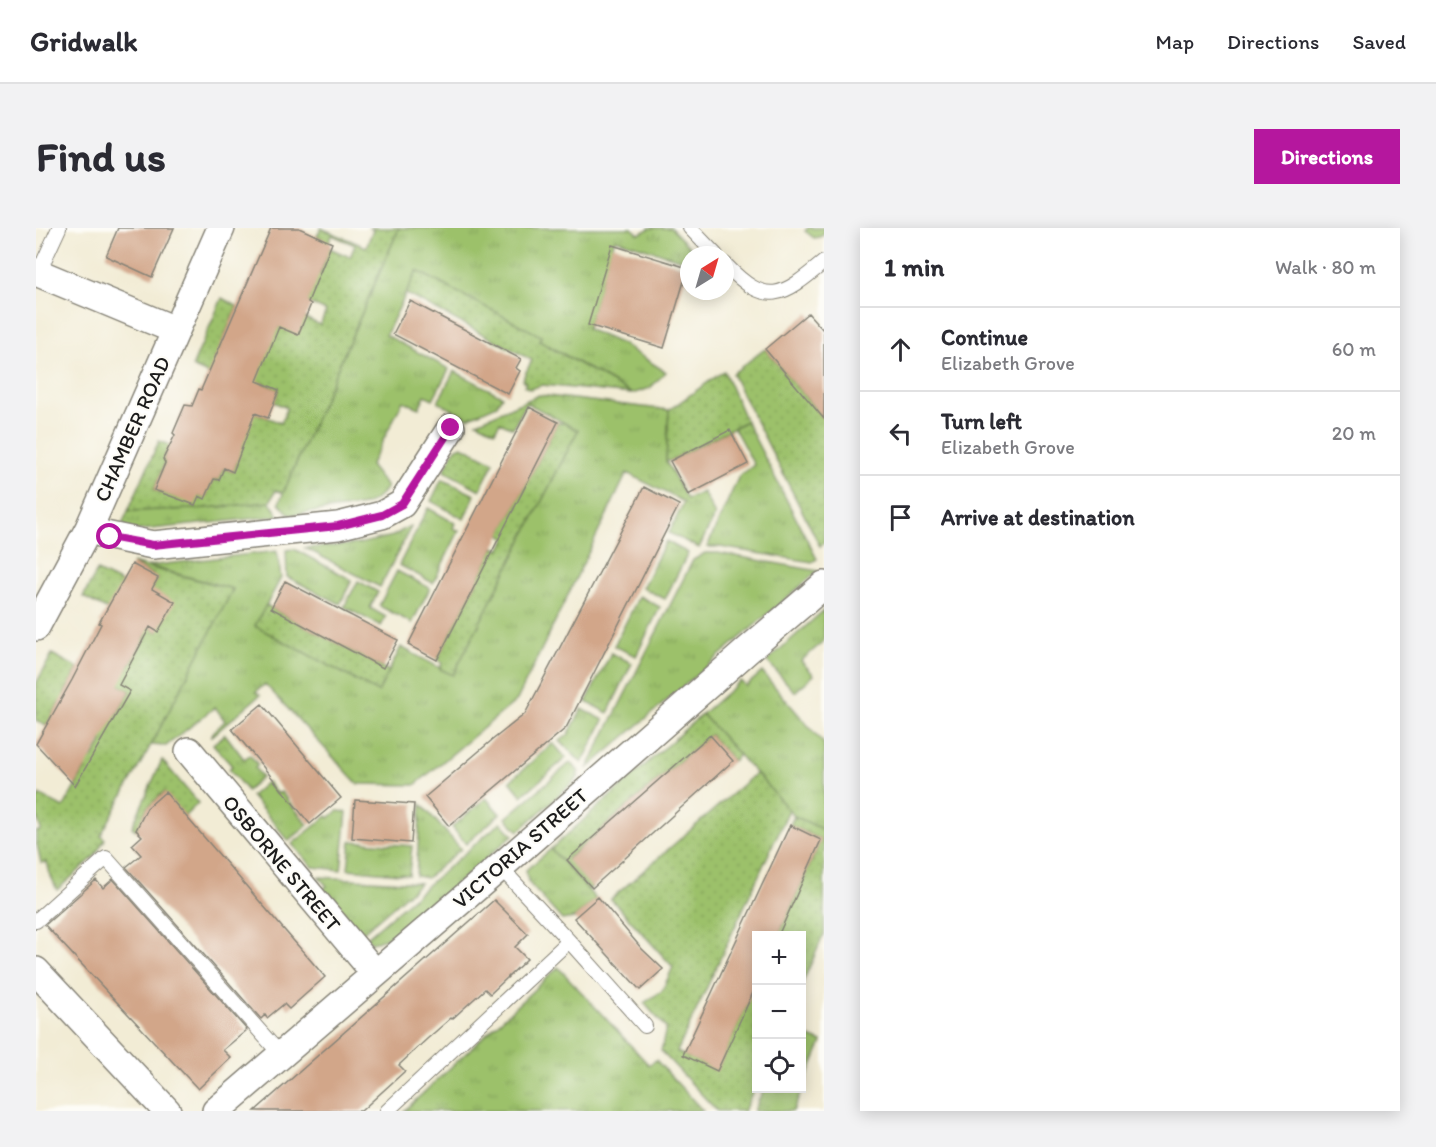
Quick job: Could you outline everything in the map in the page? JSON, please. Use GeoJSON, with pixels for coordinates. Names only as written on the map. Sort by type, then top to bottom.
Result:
{"type":"FeatureCollection","features":[{"type":"Feature","properties":{"kind":"street","name":"CHAMBER ROAD"},"geometry":{"type":"LineString","coordinates":[[36,627],[89,528],[221,228]]}},
{"type":"Feature","properties":{"kind":"street"},"geometry":{"type":"LineString","coordinates":[[37,275],[175,330]]}},
{"type":"Feature","properties":{"kind":"street"},"geometry":{"type":"LineString","coordinates":[[89,528],[105,536],[153,545],[338,526],[382,515],[402,504],[451,428]]}},
{"type":"Feature","properties":{"kind":"street","name":"VICTORIA STREET"},"geometry":{"type":"LineString","coordinates":[[216,1111],[824,585]]}},
{"type":"Feature","properties":{"kind":"street","name":"OSBORNE STREET"},"geometry":{"type":"LineString","coordinates":[[189,751],[375,974]]}},
{"type":"Feature","properties":{"kind":"street"},"geometry":{"type":"LineString","coordinates":[[36,971],[156,1107]]}},
{"type":"Feature","properties":{"kind":"lane"},"geometry":{"type":"LineString","coordinates":[[37,275],[59,228]]}},
{"type":"Feature","properties":{"kind":"lane"},"geometry":{"type":"LineString","coordinates":[[690,228],[707,246]]}},
{"type":"Feature","properties":{"kind":"lane"},"geometry":{"type":"LineString","coordinates":[[734,274],[753,289],[765,293],[777,292],[789,289],[824,262]]}},
{"type":"Feature","properties":{"kind":"lane"},"geometry":{"type":"LineString","coordinates":[[36,921],[106,858],[281,1055]]}},
{"type":"Feature","properties":{"kind":"lane"},"geometry":{"type":"LineString","coordinates":[[500,867],[645,1026]]}},
{"type":"Feature","properties":{"kind":"lane"},"geometry":{"type":"LineString","coordinates":[[387,1111],[569,941]]}},
{"type":"Feature","properties":{"kind":"green space"},"geometry":{"type":"Polygon","coordinates":[[[321,228],[366,247],[373,230],[370,228],[399,228],[283,493],[276,490],[270,502],[195,509],[128,511],[159,441],[174,447],[169,448],[163,459],[165,463],[154,490],[178,498],[199,496],[205,498],[214,479],[219,480],[224,468],[233,472],[253,412],[281,423],[287,408],[274,402],[279,390],[263,383],[260,388],[251,393],[192,367],[222,298],[237,306],[213,364],[279,327],[305,318],[320,325],[326,311],[294,296],[306,269],[320,274],[327,255],[320,237],[317,236],[321,228]],[[332,235],[327,247],[350,257],[355,245],[332,235]]]}},
{"type":"Feature","properties":{"kind":"green space"},"geometry":{"type":"Polygon","coordinates":[[[399,228],[632,228],[639,234],[650,228],[671,228],[688,246],[680,246],[680,259],[615,239],[587,329],[622,344],[666,372],[650,388],[632,394],[539,340],[541,337],[417,271],[386,335],[449,369],[433,399],[425,395],[419,408],[403,401],[370,466],[387,487],[380,496],[365,505],[290,515],[279,503],[399,228]]]}},
{"type":"Feature","properties":{"kind":"green space"},"geometry":{"type":"Polygon","coordinates":[[[808,228],[824,228],[824,234],[814,238],[805,231],[808,228]]]}},
{"type":"Feature","properties":{"kind":"green space"},"geometry":{"type":"Polygon","coordinates":[[[417,271],[541,336],[539,341],[632,394],[542,385],[530,389],[524,386],[526,383],[522,380],[532,360],[406,294],[417,271]]]}},
{"type":"Feature","properties":{"kind":"green space"},"geometry":{"type":"Polygon","coordinates":[[[765,349],[824,419],[824,543],[820,546],[732,374],[765,349]]]}},
{"type":"Feature","properties":{"kind":"green space"},"geometry":{"type":"Polygon","coordinates":[[[454,371],[502,396],[497,405],[468,418],[438,402],[454,371]]]}},
{"type":"Feature","properties":{"kind":"green space"},"geometry":{"type":"Polygon","coordinates":[[[724,371],[746,421],[666,461],[669,410],[724,371]]]}},
{"type":"Feature","properties":{"kind":"green space"},"geometry":{"type":"Polygon","coordinates":[[[539,395],[669,410],[666,461],[687,499],[703,492],[715,515],[699,548],[669,533],[684,502],[627,473],[517,700],[415,785],[358,784],[265,684],[256,692],[260,695],[211,737],[225,721],[215,707],[166,746],[151,745],[233,589],[148,566],[277,551],[281,578],[255,626],[378,692],[401,647],[453,675],[578,430],[527,403],[513,428],[500,422],[495,431],[477,422],[539,395]]]}},
{"type":"Feature","properties":{"kind":"green space"},"geometry":{"type":"Polygon","coordinates":[[[746,421],[817,559],[812,562],[720,547],[707,547],[739,476],[754,465],[734,428],[746,421]]]}},
{"type":"Feature","properties":{"kind":"green space"},"geometry":{"type":"Polygon","coordinates":[[[558,422],[578,430],[453,675],[440,669],[442,663],[437,660],[494,547],[500,550],[506,539],[500,535],[558,422]]]}},
{"type":"Feature","properties":{"kind":"green space"},"geometry":{"type":"Polygon","coordinates":[[[462,446],[494,462],[480,490],[444,471],[455,449],[462,446]]]}},
{"type":"Feature","properties":{"kind":"green space"},"geometry":{"type":"Polygon","coordinates":[[[442,479],[475,495],[464,519],[431,501],[442,479]]]}},
{"type":"Feature","properties":{"kind":"green space"},"geometry":{"type":"Polygon","coordinates":[[[270,502],[279,516],[132,531],[125,528],[123,522],[128,511],[195,509],[270,502]]]}},
{"type":"Feature","properties":{"kind":"green space"},"geometry":{"type":"Polygon","coordinates":[[[428,508],[455,523],[453,528],[459,531],[433,583],[399,565],[428,508]]]}},
{"type":"Feature","properties":{"kind":"green space"},"geometry":{"type":"Polygon","coordinates":[[[411,527],[380,587],[305,548],[358,544],[393,536],[411,527]]]}},
{"type":"Feature","properties":{"kind":"green space"},"geometry":{"type":"Polygon","coordinates":[[[666,541],[688,553],[665,599],[642,588],[666,541]]]}},
{"type":"Feature","properties":{"kind":"green space"},"geometry":{"type":"Polygon","coordinates":[[[294,549],[352,580],[340,604],[287,577],[286,550],[294,549]]]}},
{"type":"Feature","properties":{"kind":"green space"},"geometry":{"type":"Polygon","coordinates":[[[705,553],[718,553],[818,571],[587,769],[693,560],[705,553]]]}},
{"type":"Feature","properties":{"kind":"green space"},"geometry":{"type":"Polygon","coordinates":[[[132,563],[233,589],[101,835],[105,839],[94,857],[57,890],[47,862],[41,863],[36,840],[36,832],[41,830],[36,813],[36,798],[40,795],[63,808],[85,769],[62,755],[67,747],[92,759],[102,742],[92,736],[88,718],[60,702],[46,726],[36,720],[36,684],[52,654],[78,668],[64,694],[117,714],[130,691],[108,679],[130,665],[146,635],[134,629],[135,624],[83,597],[97,571],[122,583],[138,620],[158,632],[152,589],[158,578],[132,563]]]}},
{"type":"Feature","properties":{"kind":"green space"},"geometry":{"type":"Polygon","coordinates":[[[397,571],[430,588],[412,623],[379,606],[397,571]]]}},
{"type":"Feature","properties":{"kind":"green space"},"geometry":{"type":"Polygon","coordinates":[[[358,581],[378,592],[370,608],[386,617],[381,626],[344,607],[358,581]]]}},
{"type":"Feature","properties":{"kind":"green space"},"geometry":{"type":"Polygon","coordinates":[[[639,596],[660,607],[636,656],[614,646],[639,596]]]}},
{"type":"Feature","properties":{"kind":"green space"},"geometry":{"type":"Polygon","coordinates":[[[266,605],[389,671],[378,692],[255,626],[266,605]]]}},
{"type":"Feature","properties":{"kind":"green space"},"geometry":{"type":"Polygon","coordinates":[[[824,610],[824,641],[801,661],[814,675],[795,692],[767,661],[824,610]]]}},
{"type":"Feature","properties":{"kind":"green space"},"geometry":{"type":"Polygon","coordinates":[[[611,653],[632,663],[608,713],[586,702],[611,653]]]}},
{"type":"Feature","properties":{"kind":"green space"},"geometry":{"type":"Polygon","coordinates":[[[762,672],[824,744],[824,830],[794,816],[702,714],[740,681],[746,686],[762,672]]]}},
{"type":"Feature","properties":{"kind":"green space"},"geometry":{"type":"Polygon","coordinates":[[[582,709],[604,720],[582,763],[560,741],[568,735],[582,709]]]}},
{"type":"Feature","properties":{"kind":"green space"},"geometry":{"type":"Polygon","coordinates":[[[702,714],[739,755],[733,761],[710,735],[567,859],[592,887],[589,890],[551,849],[702,714]]]}},
{"type":"Feature","properties":{"kind":"green space"},"geometry":{"type":"Polygon","coordinates":[[[225,734],[244,759],[250,755],[258,765],[255,768],[262,777],[247,791],[229,769],[232,766],[213,744],[225,734]]]}},
{"type":"Feature","properties":{"kind":"green space"},"geometry":{"type":"Polygon","coordinates":[[[553,743],[566,758],[522,796],[510,781],[553,743]]]}},
{"type":"Feature","properties":{"kind":"green space"},"geometry":{"type":"Polygon","coordinates":[[[162,760],[198,803],[185,816],[164,792],[147,808],[136,830],[132,827],[162,760]]]}},
{"type":"Feature","properties":{"kind":"green space"},"geometry":{"type":"Polygon","coordinates":[[[571,762],[579,772],[577,775],[579,777],[519,831],[506,818],[571,762]]]}},
{"type":"Feature","properties":{"kind":"green space"},"geometry":{"type":"Polygon","coordinates":[[[756,773],[789,810],[677,1052],[717,1070],[752,994],[752,1093],[744,1111],[717,1111],[661,1051],[666,1028],[644,1003],[662,991],[673,967],[611,899],[756,773]]]}},
{"type":"Feature","properties":{"kind":"green space"},"geometry":{"type":"Polygon","coordinates":[[[267,782],[277,794],[281,792],[308,825],[289,841],[251,796],[267,782]]]}},
{"type":"Feature","properties":{"kind":"green space"},"geometry":{"type":"Polygon","coordinates":[[[486,798],[500,814],[466,844],[452,827],[486,798]]]}},
{"type":"Feature","properties":{"kind":"green space"},"geometry":{"type":"Polygon","coordinates":[[[421,804],[461,849],[427,878],[416,876],[421,804]]]}},
{"type":"Feature","properties":{"kind":"green space"},"geometry":{"type":"Polygon","coordinates":[[[337,811],[347,812],[341,870],[313,867],[292,844],[327,816],[329,818],[337,811]]]}},
{"type":"Feature","properties":{"kind":"green space"},"geometry":{"type":"Polygon","coordinates":[[[794,816],[824,830],[824,934],[806,975],[806,931],[780,931],[821,840],[790,825],[794,816]]]}},
{"type":"Feature","properties":{"kind":"green space"},"geometry":{"type":"Polygon","coordinates":[[[501,822],[513,835],[436,902],[390,936],[377,942],[366,938],[501,822]]]}},
{"type":"Feature","properties":{"kind":"green space"},"geometry":{"type":"Polygon","coordinates":[[[351,841],[412,846],[409,875],[348,869],[351,841]]]}},
{"type":"Feature","properties":{"kind":"green space"},"geometry":{"type":"Polygon","coordinates":[[[551,849],[596,899],[574,918],[562,920],[528,882],[526,870],[551,849]]]}},
{"type":"Feature","properties":{"kind":"green space"},"geometry":{"type":"Polygon","coordinates":[[[319,877],[420,883],[361,934],[322,890],[327,886],[319,877]]]}},
{"type":"Feature","properties":{"kind":"green space"},"geometry":{"type":"Polygon","coordinates":[[[558,967],[649,1065],[656,1060],[703,1111],[404,1111],[558,967]]]}},
{"type":"Feature","properties":{"kind":"green space"},"geometry":{"type":"Polygon","coordinates":[[[806,1036],[822,1042],[806,1080],[806,1036]]]}},
{"type":"Feature","properties":{"kind":"green space"},"geometry":{"type":"Polygon","coordinates":[[[762,1093],[801,1093],[793,1111],[754,1111],[762,1093]]]}},
{"type":"Feature","properties":{"kind":"building"},"geometry":{"type":"Polygon","coordinates":[[[118,228],[174,228],[152,277],[106,256],[118,228]]]}},
{"type":"Feature","properties":{"kind":"building"},"geometry":{"type":"Polygon","coordinates":[[[271,228],[299,228],[332,243],[308,302],[311,304],[298,335],[279,327],[257,381],[279,390],[268,418],[255,413],[233,472],[224,468],[219,480],[214,479],[205,499],[199,496],[195,505],[154,490],[165,463],[163,459],[175,435],[173,433],[185,405],[192,406],[199,389],[201,390],[271,228]]]}},
{"type":"Feature","properties":{"kind":"building"},"geometry":{"type":"Polygon","coordinates":[[[612,245],[680,266],[680,295],[664,348],[588,325],[612,245]]]}},
{"type":"Feature","properties":{"kind":"building"},"geometry":{"type":"Polygon","coordinates":[[[410,301],[521,359],[516,368],[520,371],[508,394],[393,334],[410,301]]]}},
{"type":"Feature","properties":{"kind":"building"},"geometry":{"type":"Polygon","coordinates":[[[808,313],[824,331],[824,419],[765,349],[808,313]]]}},
{"type":"Feature","properties":{"kind":"building"},"geometry":{"type":"Polygon","coordinates":[[[529,407],[558,422],[437,660],[408,645],[529,407]]]}},
{"type":"Feature","properties":{"kind":"building"},"geometry":{"type":"Polygon","coordinates":[[[730,430],[748,464],[688,495],[670,461],[730,430]]]}},
{"type":"Feature","properties":{"kind":"building"},"geometry":{"type":"Polygon","coordinates":[[[644,487],[679,505],[566,728],[449,826],[425,797],[525,714],[644,487]]]}},
{"type":"Feature","properties":{"kind":"building"},"geometry":{"type":"Polygon","coordinates":[[[132,564],[158,578],[152,589],[175,602],[158,632],[150,627],[119,685],[130,691],[75,786],[36,744],[132,564]]]}},
{"type":"Feature","properties":{"kind":"building"},"geometry":{"type":"Polygon","coordinates":[[[285,581],[398,640],[383,668],[271,608],[285,581]]]}},
{"type":"Feature","properties":{"kind":"building"},"geometry":{"type":"Polygon","coordinates":[[[262,704],[341,798],[310,824],[232,729],[262,704]]]}},
{"type":"Feature","properties":{"kind":"building"},"geometry":{"type":"Polygon","coordinates":[[[710,735],[733,761],[592,888],[567,860],[710,735]]]}},
{"type":"Feature","properties":{"kind":"building"},"geometry":{"type":"Polygon","coordinates":[[[165,792],[325,977],[289,1009],[284,1004],[267,1018],[265,1015],[261,1019],[126,867],[141,855],[132,845],[142,836],[136,830],[147,808],[165,792]]]}},
{"type":"Feature","properties":{"kind":"building"},"geometry":{"type":"Polygon","coordinates":[[[355,800],[414,804],[411,843],[352,838],[355,800]]]}},
{"type":"Feature","properties":{"kind":"building"},"geometry":{"type":"Polygon","coordinates":[[[790,825],[821,840],[780,931],[752,931],[752,995],[717,1071],[683,1055],[790,825]]]}},
{"type":"Feature","properties":{"kind":"building"},"geometry":{"type":"Polygon","coordinates":[[[113,879],[247,1030],[223,1050],[231,1058],[198,1089],[45,925],[96,880],[103,888],[113,879]]]}},
{"type":"Feature","properties":{"kind":"building"},"geometry":{"type":"Polygon","coordinates":[[[598,897],[642,949],[663,969],[640,990],[574,918],[598,897]]]}},
{"type":"Feature","properties":{"kind":"building"},"geometry":{"type":"Polygon","coordinates":[[[494,900],[528,934],[515,947],[527,959],[490,994],[485,989],[427,1039],[399,1065],[405,1071],[361,1111],[255,1111],[494,900]]]}},
{"type":"Feature","properties":{"kind":"route"},"geometry":{"type":"LineString","coordinates":[[110,537],[153,545],[338,526],[382,515],[402,504],[451,428]]}}]}
